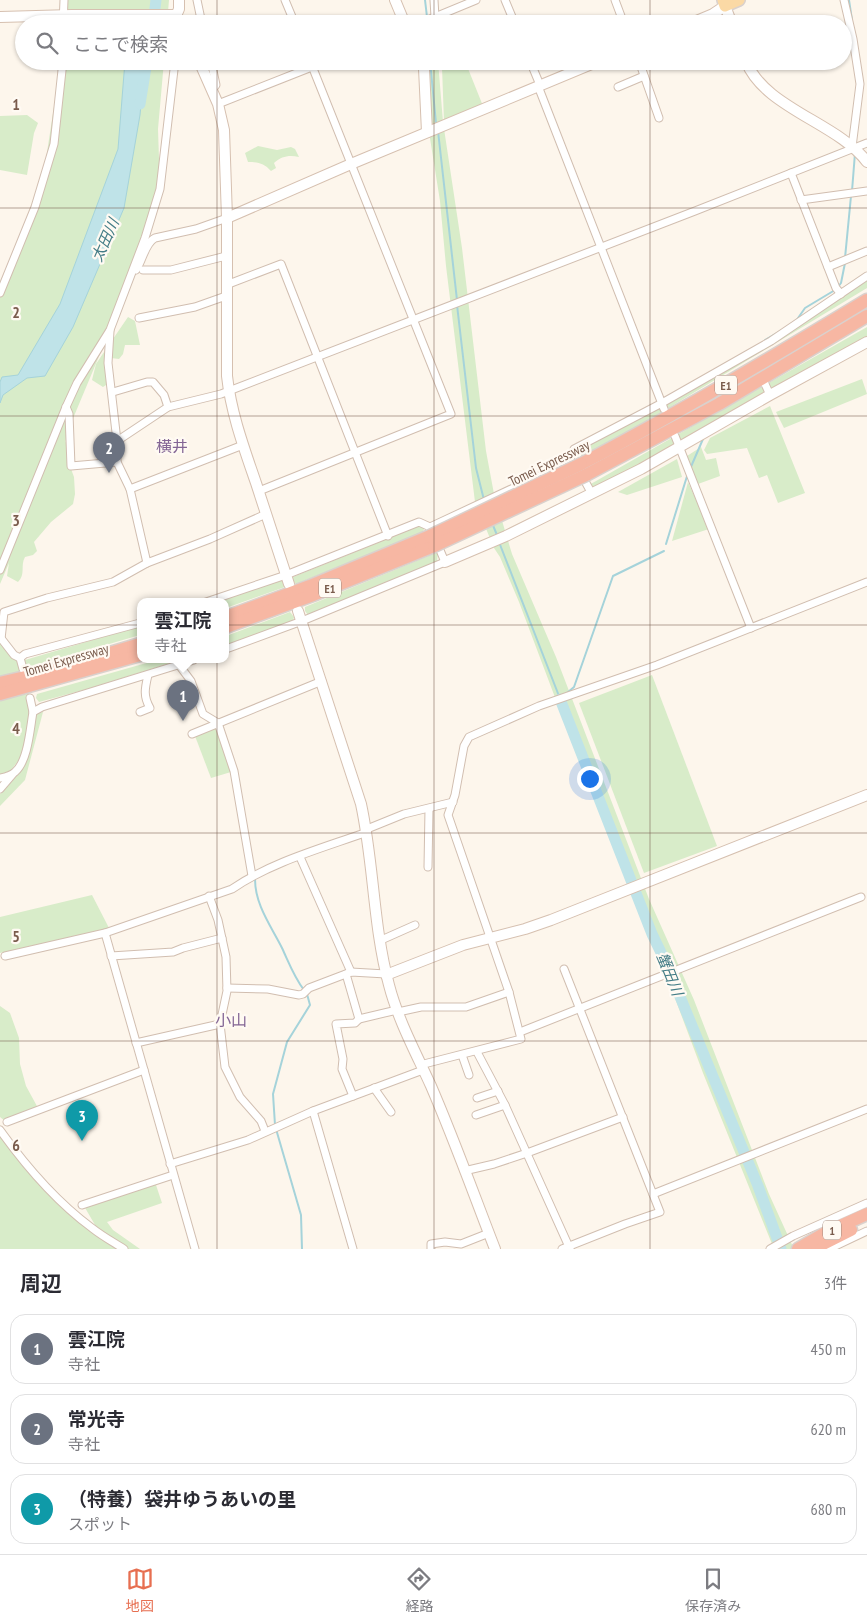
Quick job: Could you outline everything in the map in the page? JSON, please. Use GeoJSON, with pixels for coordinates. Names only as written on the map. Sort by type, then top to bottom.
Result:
{"type":"FeatureCollection","features":[{"type":"Feature","properties":{"kind":"highway"},"geometry":{"type":"LineString","coordinates":[[789,347],[867,296]]}},
{"type":"Feature","properties":{"kind":"highway","name":"Tomei Expressway"},"geometry":{"type":"LineString","coordinates":[[580,465],[665,420],[867,300]]}},
{"type":"Feature","properties":{"kind":"highway","name":"Tomei Expressway"},"geometry":{"type":"LineString","coordinates":[[229,626],[313,595],[580,465],[719,404],[867,316]]}},
{"type":"Feature","properties":{"kind":"highway","name":"Tomei Expressway"},"geometry":{"type":"LineString","coordinates":[[229,616],[310,586],[431,536]]}},
{"type":"Feature","properties":{"kind":"highway","name":"Tomei Expressway"},"geometry":{"type":"LineString","coordinates":[[0,683],[47,672],[137,645]]}},
{"type":"Feature","properties":{"kind":"highway","name":"Tomei Expressway"},"geometry":{"type":"LineString","coordinates":[[0,694],[137,656]]}},
{"type":"Feature","properties":{"kind":"highway","name":"1"},"geometry":{"type":"LineString","coordinates":[[798,1249],[829,1241],[867,1214]]}},
{"type":"Feature","properties":{"kind":"highway","name":"1"},"geometry":{"type":"LineString","coordinates":[[812,1249],[867,1224]]}},
{"type":"Feature","properties":{"kind":"highway"},"geometry":{"type":"LineString","coordinates":[[786,1249],[829,1241]]}},
{"type":"Feature","properties":{"kind":"highway"},"geometry":{"type":"LineString","coordinates":[[818,1249],[829,1241]]}},
{"type":"Feature","properties":{"kind":"main road"},"geometry":{"type":"LineString","coordinates":[[724,3],[739,0]]}},
{"type":"Feature","properties":{"kind":"street"},"geometry":{"type":"LineString","coordinates":[[64,0],[66,15]]}},
{"type":"Feature","properties":{"kind":"street"},"geometry":{"type":"LineString","coordinates":[[178,15],[179,0]]}},
{"type":"Feature","properties":{"kind":"street"},"geometry":{"type":"LineString","coordinates":[[285,0],[291,15]]}},
{"type":"Feature","properties":{"kind":"street"},"geometry":{"type":"LineString","coordinates":[[395,0],[401,15]]}},
{"type":"Feature","properties":{"kind":"street"},"geometry":{"type":"LineString","coordinates":[[434,0],[435,15]]}},
{"type":"Feature","properties":{"kind":"street"},"geometry":{"type":"LineString","coordinates":[[440,15],[476,0]]}},
{"type":"Feature","properties":{"kind":"street"},"geometry":{"type":"LineString","coordinates":[[505,0],[511,15]]}},
{"type":"Feature","properties":{"kind":"street"},"geometry":{"type":"LineString","coordinates":[[615,0],[621,15]]}},
{"type":"Feature","properties":{"kind":"street"},"geometry":{"type":"LineString","coordinates":[[844,0],[847,15]]}},
{"type":"Feature","properties":{"kind":"street"},"geometry":{"type":"LineString","coordinates":[[199,1],[201,15]]}},
{"type":"Feature","properties":{"kind":"street"},"geometry":{"type":"LineString","coordinates":[[711,15],[724,3],[729,15]]}},
{"type":"Feature","properties":{"kind":"street"},"geometry":{"type":"LineString","coordinates":[[0,17],[15,17]]}},
{"type":"Feature","properties":{"kind":"street"},"geometry":{"type":"LineString","coordinates":[[852,35],[860,84],[853,147]]}},
{"type":"Feature","properties":{"kind":"street"},"geometry":{"type":"LineString","coordinates":[[0,293],[35,207],[54,144],[63,70]]}},
{"type":"Feature","properties":{"kind":"street"},"geometry":{"type":"LineString","coordinates":[[0,570],[66,407],[77,383],[110,330],[130,278],[160,190],[173,70]]}},
{"type":"Feature","properties":{"kind":"street"},"geometry":{"type":"LineString","coordinates":[[203,70],[218,104],[224,130],[228,392],[243,445],[288,580]]}},
{"type":"Feature","properties":{"kind":"street"},"geometry":{"type":"LineString","coordinates":[[212,90],[216,85],[213,70]]}},
{"type":"Feature","properties":{"kind":"street"},"geometry":{"type":"LineString","coordinates":[[218,104],[297,70]]}},
{"type":"Feature","properties":{"kind":"street"},"geometry":{"type":"LineString","coordinates":[[259,491],[451,414],[313,70]]}},
{"type":"Feature","properties":{"kind":"street"},"geometry":{"type":"LineString","coordinates":[[424,70],[427,132]]}},
{"type":"Feature","properties":{"kind":"street"},"geometry":{"type":"LineString","coordinates":[[533,70],[663,406]]}},
{"type":"Feature","properties":{"kind":"street"},"geometry":{"type":"LineString","coordinates":[[130,278],[141,263],[150,240],[196,229],[226,218],[577,70]]}},
{"type":"Feature","properties":{"kind":"street"},"geometry":{"type":"LineString","coordinates":[[642,70],[659,118]]}},
{"type":"Feature","properties":{"kind":"street"},"geometry":{"type":"LineString","coordinates":[[750,70],[753,75],[771,92],[853,147],[867,162]]}},
{"type":"Feature","properties":{"kind":"street"},"geometry":{"type":"LineString","coordinates":[[618,87],[644,76]]}},
{"type":"Feature","properties":{"kind":"street"},"geometry":{"type":"LineString","coordinates":[[117,441],[168,407],[228,392],[867,143]]}},
{"type":"Feature","properties":{"kind":"street"},"geometry":{"type":"LineString","coordinates":[[791,173],[836,288],[841,294]]}},
{"type":"Feature","properties":{"kind":"street"},"geometry":{"type":"LineString","coordinates":[[801,200],[867,191]]}},
{"type":"Feature","properties":{"kind":"street"},"geometry":{"type":"LineString","coordinates":[[828,267],[867,252]]}},
{"type":"Feature","properties":{"kind":"street"},"geometry":{"type":"LineString","coordinates":[[143,270],[171,270],[226,256]]}},
{"type":"Feature","properties":{"kind":"street"},"geometry":{"type":"LineString","coordinates":[[139,318],[196,307],[281,264],[388,536]]}},
{"type":"Feature","properties":{"kind":"street"},"geometry":{"type":"LineString","coordinates":[[592,494],[574,449],[663,406],[753,356],[771,341],[867,276]]}},
{"type":"Feature","properties":{"kind":"street"},"geometry":{"type":"LineString","coordinates":[[110,330],[108,362],[113,392],[117,462],[130,490],[147,564]]}},
{"type":"Feature","properties":{"kind":"street"},"geometry":{"type":"LineString","coordinates":[[229,648],[300,616],[445,562],[506,536],[641,469],[867,342]]}},
{"type":"Feature","properties":{"kind":"street"},"geometry":{"type":"LineString","coordinates":[[113,392],[147,382],[154,382],[164,395],[168,407]]}},
{"type":"Feature","properties":{"kind":"street"},"geometry":{"type":"LineString","coordinates":[[765,384],[770,395]]}},
{"type":"Feature","properties":{"kind":"street"},"geometry":{"type":"LineString","coordinates":[[66,407],[70,414],[71,466],[117,462]]}},
{"type":"Feature","properties":{"kind":"street"},"geometry":{"type":"LineString","coordinates":[[675,436],[751,628]]}},
{"type":"Feature","properties":{"kind":"street"},"geometry":{"type":"LineString","coordinates":[[130,490],[243,445]]}},
{"type":"Feature","properties":{"kind":"street"},"geometry":{"type":"LineString","coordinates":[[431,536],[480,504],[569,462],[580,465]]}},
{"type":"Feature","properties":{"kind":"street"},"geometry":{"type":"LineString","coordinates":[[23,670],[20,658],[14,655],[1,638],[4,612],[47,598],[113,582],[147,564],[266,514]]}},
{"type":"Feature","properties":{"kind":"street"},"geometry":{"type":"LineString","coordinates":[[221,598],[288,580],[419,522],[431,536],[445,562]]}},
{"type":"Feature","properties":{"kind":"street"},"geometry":{"type":"LineString","coordinates":[[170,1164],[248,1140],[313,1111],[422,1068],[521,1039],[509,992],[448,814],[453,802],[464,746],[469,737],[540,706],[657,666],[867,582]]}},
{"type":"Feature","properties":{"kind":"street"},"geometry":{"type":"LineString","coordinates":[[300,616],[355,781],[367,831],[379,941],[397,1011],[430,1086],[495,1249]]}},
{"type":"Feature","properties":{"kind":"street"},"geometry":{"type":"LineString","coordinates":[[20,658],[25,654],[137,624]]}},
{"type":"Feature","properties":{"kind":"street"},"geometry":{"type":"LineString","coordinates":[[33,712],[42,707],[185,663]]}},
{"type":"Feature","properties":{"kind":"street"},"geometry":{"type":"LineString","coordinates":[[179,665],[190,680],[203,714],[218,723],[234,771],[252,876]]}},
{"type":"Feature","properties":{"kind":"street"},"geometry":{"type":"LineString","coordinates":[[140,712],[150,708],[145,699],[144,692],[148,675]]}},
{"type":"Feature","properties":{"kind":"street"},"geometry":{"type":"LineString","coordinates":[[192,734],[322,681]]}},
{"type":"Feature","properties":{"kind":"street"},"geometry":{"type":"LineString","coordinates":[[0,789],[16,771],[26,749],[33,712],[30,698]]}},
{"type":"Feature","properties":{"kind":"street"},"geometry":{"type":"LineString","coordinates":[[0,778],[12,774]]}},
{"type":"Feature","properties":{"kind":"street"},"geometry":{"type":"LineString","coordinates":[[227,988],[268,989],[299,995],[309,988],[348,973],[386,974],[463,945],[551,920],[867,795]]}},
{"type":"Feature","properties":{"kind":"street"},"geometry":{"type":"LineString","coordinates":[[5,956],[105,933],[232,889],[252,876],[367,831],[397,816],[453,802]]}},
{"type":"Feature","properties":{"kind":"street"},"geometry":{"type":"LineString","coordinates":[[428,867],[429,809]]}},
{"type":"Feature","properties":{"kind":"street"},"geometry":{"type":"LineString","coordinates":[[300,857],[348,973],[359,1019]]}},
{"type":"Feature","properties":{"kind":"street"},"geometry":{"type":"LineString","coordinates":[[209,896],[226,957],[227,988],[220,1024],[224,1067],[240,1097],[261,1121],[265,1132]]}},
{"type":"Feature","properties":{"kind":"street"},"geometry":{"type":"LineString","coordinates":[[520,1032],[861,897]]}},
{"type":"Feature","properties":{"kind":"street"},"geometry":{"type":"LineString","coordinates":[[379,941],[415,925]]}},
{"type":"Feature","properties":{"kind":"street"},"geometry":{"type":"LineString","coordinates":[[105,933],[195,1249]]}},
{"type":"Feature","properties":{"kind":"street"},"geometry":{"type":"LineString","coordinates":[[111,956],[174,952],[222,938]]}},
{"type":"Feature","properties":{"kind":"street"},"geometry":{"type":"LineString","coordinates":[[477,1052],[505,1105],[567,1248],[660,1212],[564,969]]}},
{"type":"Feature","properties":{"kind":"street"},"geometry":{"type":"LineString","coordinates":[[353,1096],[342,1069],[343,1059],[336,1024],[355,1023],[359,1019],[421,1007],[466,1008],[509,992]]}},
{"type":"Feature","properties":{"kind":"street"},"geometry":{"type":"LineString","coordinates":[[136,1043],[220,1024]]}},
{"type":"Feature","properties":{"kind":"street"},"geometry":{"type":"LineString","coordinates":[[462,1055],[469,1075]]}},
{"type":"Feature","properties":{"kind":"street"},"geometry":{"type":"LineString","coordinates":[[7,1122],[144,1070]]}},
{"type":"Feature","properties":{"kind":"street"},"geometry":{"type":"LineString","coordinates":[[374,1088],[391,1112]]}},
{"type":"Feature","properties":{"kind":"street"},"geometry":{"type":"LineString","coordinates":[[477,1098],[498,1091]]}},
{"type":"Feature","properties":{"kind":"street"},"geometry":{"type":"LineString","coordinates":[[476,1115],[505,1105]]}},
{"type":"Feature","properties":{"kind":"street"},"geometry":{"type":"LineString","coordinates":[[654,1194],[867,1109]]}},
{"type":"Feature","properties":{"kind":"street"},"geometry":{"type":"LineString","coordinates":[[313,1111],[353,1249]]}},
{"type":"Feature","properties":{"kind":"street"},"geometry":{"type":"LineString","coordinates":[[464,1171],[494,1164],[527,1153],[623,1117]]}},
{"type":"Feature","properties":{"kind":"street"},"geometry":{"type":"LineString","coordinates":[[0,1130],[17,1154],[63,1202],[92,1228],[124,1249]]}},
{"type":"Feature","properties":{"kind":"street"},"geometry":{"type":"LineString","coordinates":[[82,1205],[173,1174]]}},
{"type":"Feature","properties":{"kind":"street"},"geometry":{"type":"LineString","coordinates":[[771,1248],[792,1236],[867,1203]]}},
{"type":"Feature","properties":{"kind":"street"},"geometry":{"type":"LineString","coordinates":[[829,1241],[867,1231]]}},
{"type":"Feature","properties":{"kind":"street"},"geometry":{"type":"LineString","coordinates":[[431,1249],[430,1244],[445,1242],[461,1244],[489,1233]]}},
{"type":"Feature","properties":{"kind":"green space"},"geometry":{"type":"Polygon","coordinates":[[[63,0],[169,0],[168,15],[62,15],[63,0]]]}},
{"type":"Feature","properties":{"kind":"green space"},"geometry":{"type":"Polygon","coordinates":[[[60,70],[163,70],[158,129],[160,189],[118,311],[69,428],[65,443],[69,435],[67,458],[74,477],[75,494],[73,504],[51,522],[34,542],[37,551],[33,555],[25,557],[22,576],[18,582],[7,576],[9,563],[0,584],[0,287],[42,185],[60,70]]]}},
{"type":"Feature","properties":{"kind":"green space"},"geometry":{"type":"Polygon","coordinates":[[[426,70],[439,70],[443,122],[462,248],[486,451],[494,494],[512,554],[556,657],[649,899],[694,1000],[769,1194],[794,1249],[774,1249],[559,708],[519,602],[475,502],[446,266],[440,201],[429,132],[426,70]]]}},
{"type":"Feature","properties":{"kind":"green space"},"geometry":{"type":"Polygon","coordinates":[[[442,70],[469,70],[483,106],[444,122],[442,70]]]}},
{"type":"Feature","properties":{"kind":"green space"},"geometry":{"type":"Polygon","coordinates":[[[27,115],[38,123],[34,133],[27,175],[0,170],[0,116],[27,115]]]}},
{"type":"Feature","properties":{"kind":"green space"},"geometry":{"type":"Polygon","coordinates":[[[258,146],[277,150],[291,147],[295,149],[299,157],[283,157],[274,163],[276,168],[271,171],[261,163],[248,162],[245,153],[258,146]]]}},
{"type":"Feature","properties":{"kind":"green space"},"geometry":{"type":"Polygon","coordinates":[[[867,280],[867,288],[586,458],[578,459],[575,456],[574,449],[743,357],[867,280]]]}},
{"type":"Feature","properties":{"kind":"green space"},"geometry":{"type":"Polygon","coordinates":[[[128,317],[135,321],[140,345],[125,345],[123,354],[119,359],[111,358],[106,385],[103,387],[92,380],[96,364],[128,317]]]}},
{"type":"Feature","properties":{"kind":"green space"},"geometry":{"type":"Polygon","coordinates":[[[867,327],[867,338],[592,494],[589,485],[867,327]]]}},
{"type":"Feature","properties":{"kind":"green space"},"geometry":{"type":"Polygon","coordinates":[[[862,379],[867,394],[784,428],[776,412],[862,379]]]}},
{"type":"Feature","properties":{"kind":"green space"},"geometry":{"type":"Polygon","coordinates":[[[770,406],[805,493],[778,503],[767,475],[759,478],[747,448],[707,454],[704,450],[710,438],[770,406]]]}},
{"type":"Feature","properties":{"kind":"green space"},"geometry":{"type":"Polygon","coordinates":[[[701,447],[706,460],[716,458],[720,476],[698,484],[687,456],[701,447]]]}},
{"type":"Feature","properties":{"kind":"green space"},"geometry":{"type":"Polygon","coordinates":[[[677,459],[682,477],[627,495],[618,492],[677,459]]]}},
{"type":"Feature","properties":{"kind":"green space"},"geometry":{"type":"Polygon","coordinates":[[[688,482],[709,529],[672,541],[688,482]]]}},
{"type":"Feature","properties":{"kind":"green space"},"geometry":{"type":"Polygon","coordinates":[[[418,524],[423,526],[423,532],[296,584],[293,581],[293,577],[382,541],[418,524]]]}},
{"type":"Feature","properties":{"kind":"green space"},"geometry":{"type":"Polygon","coordinates":[[[438,552],[437,562],[423,569],[308,615],[305,611],[305,607],[438,552]]]}},
{"type":"Feature","properties":{"kind":"green space"},"geometry":{"type":"Polygon","coordinates":[[[282,578],[286,586],[229,607],[228,598],[282,578]]]}},
{"type":"Feature","properties":{"kind":"green space"},"geometry":{"type":"Polygon","coordinates":[[[290,612],[294,617],[293,621],[229,644],[229,635],[290,612]]]}},
{"type":"Feature","properties":{"kind":"green space"},"geometry":{"type":"Polygon","coordinates":[[[137,627],[137,636],[27,668],[24,664],[25,660],[137,627]]]}},
{"type":"Feature","properties":{"kind":"green space"},"geometry":{"type":"Polygon","coordinates":[[[0,636],[20,658],[33,709],[27,749],[0,785],[0,636]]]}},
{"type":"Feature","properties":{"kind":"green space"},"geometry":{"type":"Polygon","coordinates":[[[146,663],[171,663],[39,702],[36,698],[37,694],[146,663]]]}},
{"type":"Feature","properties":{"kind":"green space"},"geometry":{"type":"Polygon","coordinates":[[[652,675],[717,846],[644,873],[579,703],[652,675]]]}},
{"type":"Feature","properties":{"kind":"green space"},"geometry":{"type":"Polygon","coordinates":[[[43,712],[25,780],[0,806],[0,794],[15,777],[26,758],[32,737],[33,714],[43,712]]]}},
{"type":"Feature","properties":{"kind":"green space"},"geometry":{"type":"Polygon","coordinates":[[[217,728],[231,772],[211,778],[195,736],[217,728]]]}},
{"type":"Feature","properties":{"kind":"green space"},"geometry":{"type":"Polygon","coordinates":[[[92,895],[109,928],[0,953],[0,917],[92,895]]]}},
{"type":"Feature","properties":{"kind":"green space"},"geometry":{"type":"Polygon","coordinates":[[[0,1006],[10,1013],[19,1038],[20,1064],[26,1086],[38,1108],[5,1121],[0,1117],[0,1006]]]}},
{"type":"Feature","properties":{"kind":"green space"},"geometry":{"type":"Polygon","coordinates":[[[0,1125],[17,1154],[82,1219],[98,1230],[84,1206],[155,1182],[162,1203],[107,1222],[113,1230],[140,1249],[0,1249],[0,1125]]]}},
{"type":"Feature","properties":{"kind":"water"},"geometry":{"type":"Polygon","coordinates":[[[124,70],[144,70],[140,115],[124,208],[73,327],[45,376],[27,378],[3,395],[0,403],[0,382],[2,377],[18,375],[60,304],[118,149],[124,70]]]}},
{"type":"Feature","properties":{"kind":"waterway","name":"太田川"},"geometry":{"type":"LineString","coordinates":[[154,15],[156,0]]}},
{"type":"Feature","properties":{"kind":"waterway"},"geometry":{"type":"LineString","coordinates":[[425,0],[427,15]]}},
{"type":"Feature","properties":{"kind":"waterway"},"geometry":{"type":"LineString","coordinates":[[849,0],[851,15]]}},
{"type":"Feature","properties":{"kind":"waterway","name":"太田川"},"geometry":{"type":"LineString","coordinates":[[140,104],[146,70]]}},
{"type":"Feature","properties":{"kind":"waterway"},"geometry":{"type":"LineString","coordinates":[[431,70],[436,123]]}},
{"type":"Feature","properties":{"kind":"waterway"},"geometry":{"type":"LineString","coordinates":[[438,131],[457,300]]}},
{"type":"Feature","properties":{"kind":"waterway"},"geometry":{"type":"LineString","coordinates":[[852,191],[855,153]]}},
{"type":"Feature","properties":{"kind":"waterway"},"geometry":{"type":"LineString","coordinates":[[845,258],[851,196]]}},
{"type":"Feature","properties":{"kind":"waterway"},"geometry":{"type":"LineString","coordinates":[[838,287],[841,283],[845,263]]}},
{"type":"Feature","properties":{"kind":"waterway"},"geometry":{"type":"LineString","coordinates":[[796,321],[805,308],[835,290]]}},
{"type":"Feature","properties":{"kind":"waterway"},"geometry":{"type":"LineString","coordinates":[[457,305],[476,468],[484,500]]}},
{"type":"Feature","properties":{"kind":"waterway"},"geometry":{"type":"LineString","coordinates":[[765,340],[782,330]]}},
{"type":"Feature","properties":{"kind":"waterway"},"geometry":{"type":"LineString","coordinates":[[690,469],[703,439]]}},
{"type":"Feature","properties":{"kind":"waterway"},"geometry":{"type":"LineString","coordinates":[[666,544],[688,473]]}},
{"type":"Feature","properties":{"kind":"waterway"},"geometry":{"type":"LineString","coordinates":[[492,523],[497,535]]}},
{"type":"Feature","properties":{"kind":"waterway"},"geometry":{"type":"LineString","coordinates":[[499,542],[559,696]]}},
{"type":"Feature","properties":{"kind":"waterway"},"geometry":{"type":"LineString","coordinates":[[567,693],[574,687],[613,576],[664,551]]}},
{"type":"Feature","properties":{"kind":"waterway","name":"蟹田川"},"geometry":{"type":"LineString","coordinates":[[560,699],[652,934],[667,965],[758,1186],[781,1249]]}},
{"type":"Feature","properties":{"kind":"waterway"},"geometry":{"type":"LineString","coordinates":[[255,879],[258,898],[264,915],[294,975],[304,990]]}},
{"type":"Feature","properties":{"kind":"waterway"},"geometry":{"type":"LineString","coordinates":[[275,1125],[273,1094],[287,1042],[310,1005],[307,994]]}},
{"type":"Feature","properties":{"kind":"waterway"},"geometry":{"type":"LineString","coordinates":[[276,1129],[301,1215],[302,1249]]}},
{"type":"Feature","properties":{"kind":"place","name":"常光寺"},"geometry":{"type":"Point","coordinates":[109,473]}},
{"type":"Feature","properties":{"kind":"place","name":"雲江院"},"geometry":{"type":"Point","coordinates":[183,721]}},
{"type":"Feature","properties":{"kind":"place","name":"（特養）袋井ゆうあいの里"},"geometry":{"type":"Point","coordinates":[82,1141]}},
{"type":"Feature","properties":{"kind":"district","name":"横井"},"geometry":{"type":"Point","coordinates":[172,446]}},
{"type":"Feature","properties":{"kind":"district","name":"小山"},"geometry":{"type":"Point","coordinates":[231,1020]}}]}
